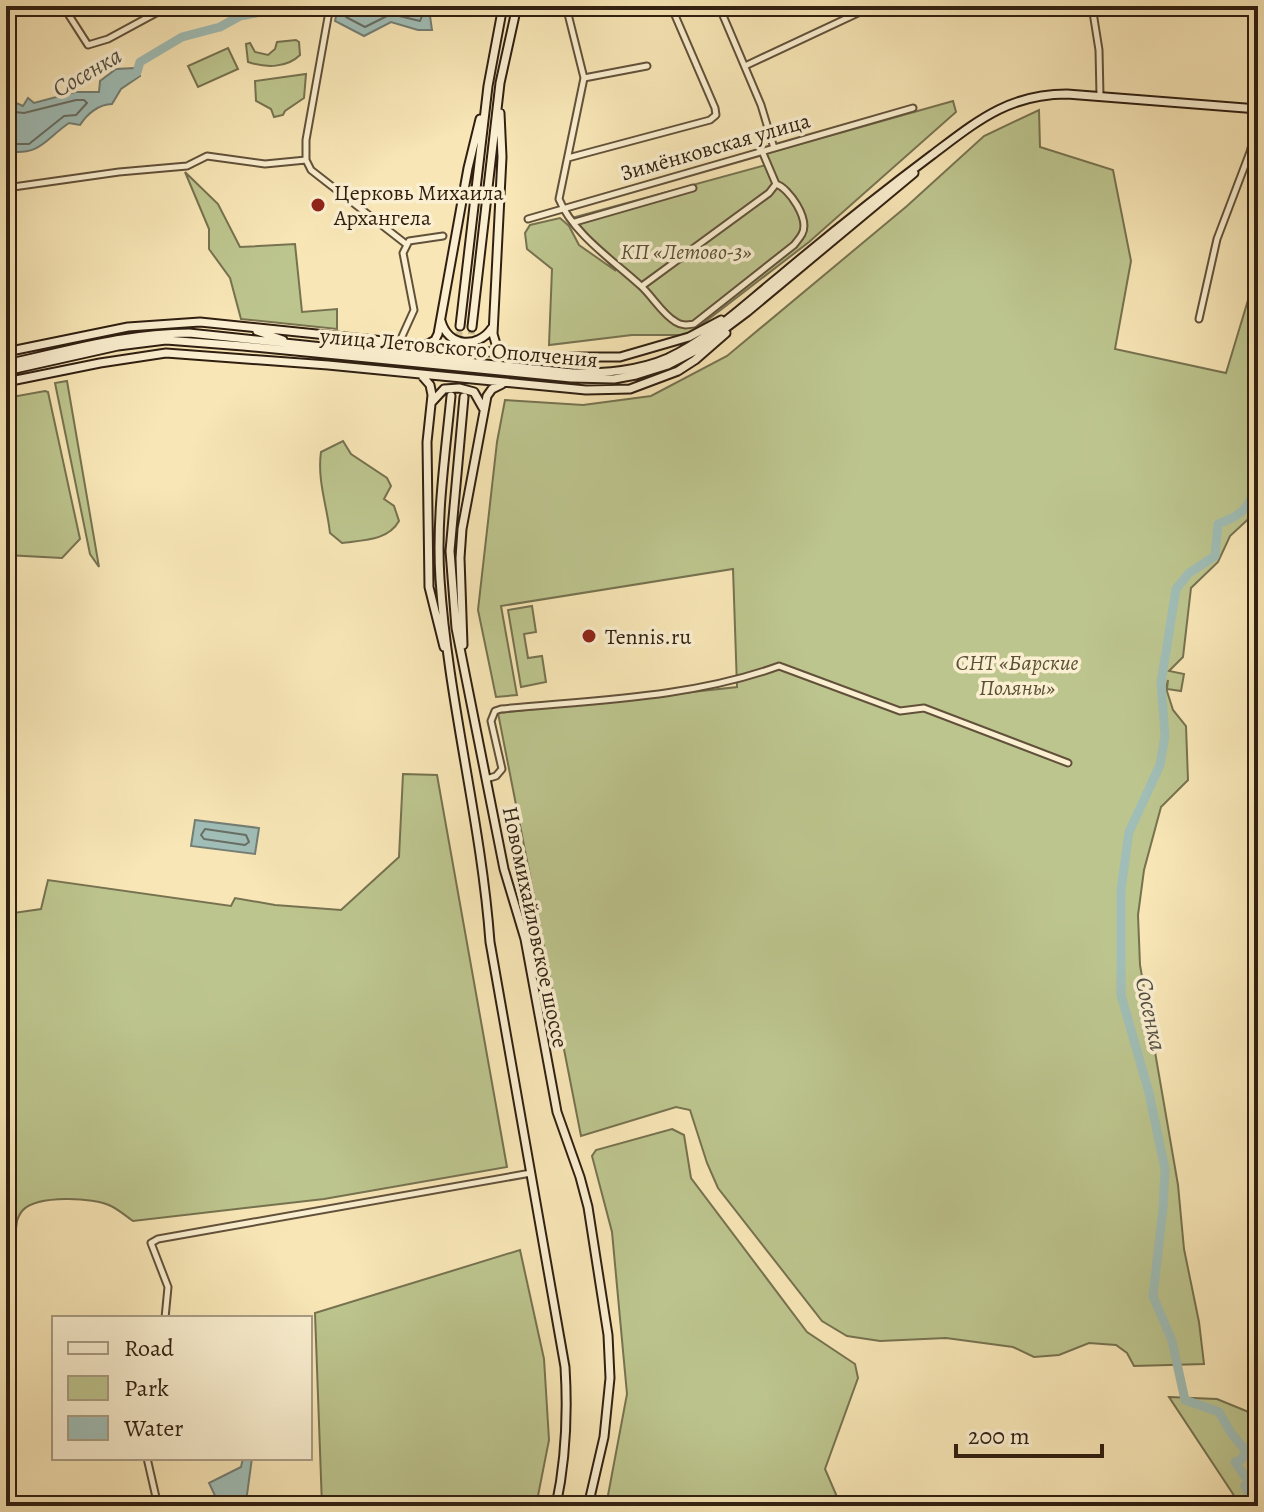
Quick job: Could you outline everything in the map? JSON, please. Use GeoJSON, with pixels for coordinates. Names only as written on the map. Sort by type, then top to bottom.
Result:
{"type":"FeatureCollection","features":[{"type":"Feature","properties":{"kind":"main road"},"geometry":{"type":"LineString","coordinates":[[472,327],[500,83],[517,6]]}},
{"type":"Feature","properties":{"kind":"main road"},"geometry":{"type":"LineString","coordinates":[[424,345],[437,337],[468,168],[488,86],[502,9]]}},
{"type":"Feature","properties":{"kind":"main road"},"geometry":{"type":"LineString","coordinates":[[500,83],[502,157],[493,334],[496,344],[514,355]]}},
{"type":"Feature","properties":{"kind":"main road"},"geometry":{"type":"LineString","coordinates":[[460,326],[488,86]]}},
{"type":"Feature","properties":{"kind":"main road","name":"улица Летовского Ополчения"},"geometry":{"type":"LineString","coordinates":[[6,371],[118,346],[166,340],[340,352],[571,378],[614,379],[691,346],[743,311],[969,126],[1017,100],[1045,94],[1100,97]]}},
{"type":"Feature","properties":{"kind":"main road"},"geometry":{"type":"LineString","coordinates":[[1100,97],[1258,114]]}},
{"type":"Feature","properties":{"kind":"main road"},"geometry":{"type":"LineString","coordinates":[[6,352],[152,324],[200,322],[514,355],[576,359],[620,357],[689,337],[743,311]]}},
{"type":"Feature","properties":{"kind":"main road"},"geometry":{"type":"LineString","coordinates":[[6,382],[166,353],[586,390],[630,389],[663,378],[695,360],[743,311]]}},
{"type":"Feature","properties":{"kind":"main road"},"geometry":{"type":"LineString","coordinates":[[440,319],[453,339],[466,343],[485,337],[495,323]]}},
{"type":"Feature","properties":{"kind":"main road"},"geometry":{"type":"LineString","coordinates":[[241,326],[297,344]]}},
{"type":"Feature","properties":{"kind":"main road","name":"улица Летовского Ополчения"},"geometry":{"type":"LineString","coordinates":[[6,364],[141,334],[189,333],[297,344],[340,352]]}},
{"type":"Feature","properties":{"kind":"main road"},"geometry":{"type":"LineString","coordinates":[[348,368],[340,352],[352,338]]}},
{"type":"Feature","properties":{"kind":"main road"},"geometry":{"type":"LineString","coordinates":[[620,357],[631,362],[636,372],[635,383],[630,389]]}},
{"type":"Feature","properties":{"kind":"main road"},"geometry":{"type":"LineString","coordinates":[[418,375],[430,385],[431,404],[427,442],[429,587],[451,668]]}},
{"type":"Feature","properties":{"kind":"main road"},"geometry":{"type":"LineString","coordinates":[[463,667],[462,529],[489,392],[496,386],[508,383]]}},
{"type":"Feature","properties":{"kind":"main road"},"geometry":{"type":"LineString","coordinates":[[431,404],[444,389],[468,389],[479,397],[484,414]]}},
{"type":"Feature","properties":{"kind":"main road","name":"Новомихайловское шоссе"},"geometry":{"type":"LineString","coordinates":[[451,396],[439,549],[442,602],[487,891],[490,942],[565,1367],[566,1444],[556,1506]]}},
{"type":"Feature","properties":{"kind":"main road","name":"Новомихайловское шоссе"},"geometry":{"type":"LineString","coordinates":[[464,397],[450,551],[452,600],[504,869],[525,939],[557,1112],[588,1207],[604,1300],[610,1378],[604,1437],[588,1506]]}},
{"type":"Feature","properties":{"kind":"street"},"geometry":{"type":"LineString","coordinates":[[63,6],[88,45],[108,39],[169,6]]}},
{"type":"Feature","properties":{"kind":"street"},"geometry":{"type":"LineString","coordinates":[[566,6],[584,78],[559,199],[563,208],[617,267],[642,286],[673,321],[683,326],[694,324],[794,245],[803,233],[804,221],[785,188],[776,184],[762,151]]}},
{"type":"Feature","properties":{"kind":"street"},"geometry":{"type":"LineString","coordinates":[[567,158],[710,120],[716,115],[671,6]]}},
{"type":"Feature","properties":{"kind":"street"},"geometry":{"type":"LineString","coordinates":[[719,6],[761,105],[774,148]]}},
{"type":"Feature","properties":{"kind":"street"},"geometry":{"type":"LineString","coordinates":[[723,13],[737,6]]}},
{"type":"Feature","properties":{"kind":"street"},"geometry":{"type":"LineString","coordinates":[[745,66],[873,6]]}},
{"type":"Feature","properties":{"kind":"street"},"geometry":{"type":"LineString","coordinates":[[1092,6],[1099,50],[1100,97]]}},
{"type":"Feature","properties":{"kind":"street"},"geometry":{"type":"LineString","coordinates":[[330,8],[306,140],[306,160],[311,170],[406,244]]}},
{"type":"Feature","properties":{"kind":"street"},"geometry":{"type":"LineString","coordinates":[[584,78],[647,66]]}},
{"type":"Feature","properties":{"kind":"street","name":"Зимёнковская улица"},"geometry":{"type":"LineString","coordinates":[[528,219],[913,108]]}},
{"type":"Feature","properties":{"kind":"street"},"geometry":{"type":"LineString","coordinates":[[1199,319],[1217,239],[1250,152],[1258,114]]}},
{"type":"Feature","properties":{"kind":"street"},"geometry":{"type":"LineString","coordinates":[[6,188],[187,166],[207,156],[265,164],[306,160]]}},
{"type":"Feature","properties":{"kind":"street"},"geometry":{"type":"LineString","coordinates":[[642,286],[769,193],[776,184]]}},
{"type":"Feature","properties":{"kind":"street"},"geometry":{"type":"LineString","coordinates":[[575,222],[693,188]]}},
{"type":"Feature","properties":{"kind":"street"},"geometry":{"type":"LineString","coordinates":[[399,343],[414,310],[403,253],[406,244],[443,236]]}},
{"type":"Feature","properties":{"kind":"street"},"geometry":{"type":"LineString","coordinates":[[485,779],[496,776],[502,769],[491,721],[492,715],[501,709],[670,692],[779,666],[900,711],[924,708],[1068,763]]}},
{"type":"Feature","properties":{"kind":"street"},"geometry":{"type":"LineString","coordinates":[[165,1316],[168,1287],[151,1243],[158,1239],[531,1173]]}},
{"type":"Feature","properties":{"kind":"street"},"geometry":{"type":"LineString","coordinates":[[147,1460],[158,1506]]}},
{"type":"Feature","properties":{"kind":"green space"},"geometry":{"type":"Polygon","coordinates":[[[296,40],[300,55],[283,65],[248,62],[246,44],[250,43],[255,52],[268,55],[277,42],[296,40]]]}},
{"type":"Feature","properties":{"kind":"green space"},"geometry":{"type":"Polygon","coordinates":[[[228,48],[238,69],[198,87],[188,66],[228,48]]]}},
{"type":"Feature","properties":{"kind":"green space"},"geometry":{"type":"Polygon","coordinates":[[[306,74],[304,98],[283,115],[274,117],[271,109],[256,101],[255,81],[306,74]]]}},
{"type":"Feature","properties":{"kind":"green space","name":"КП «Летово-3»"},"geometry":{"type":"Polygon","coordinates":[[[953,101],[956,112],[809,242],[688,335],[632,335],[549,345],[552,269],[527,249],[525,233],[530,225],[560,218],[569,226],[579,245],[616,271],[568,219],[766,165],[765,154],[953,101]]]}},
{"type":"Feature","properties":{"kind":"green space","name":"СНТ «Барские Поляны»"},"geometry":{"type":"Polygon","coordinates":[[[1039,110],[1040,147],[1113,170],[1131,261],[1115,349],[1226,373],[1258,267],[1258,510],[1230,536],[1218,562],[1191,588],[1183,657],[1169,671],[1184,674],[1181,691],[1167,689],[1168,680],[1166,688],[1173,710],[1186,726],[1188,780],[1161,807],[1144,870],[1138,915],[1140,965],[1178,1185],[1184,1249],[1204,1364],[1134,1366],[1127,1353],[1116,1345],[1089,1343],[1059,1355],[1034,1357],[1013,1347],[946,1338],[880,1341],[847,1336],[822,1321],[718,1188],[690,1110],[676,1107],[581,1136],[498,713],[737,687],[733,569],[501,606],[517,695],[496,697],[478,610],[497,442],[505,400],[583,405],[651,396],[727,356],[907,206],[984,136],[1039,110]]]}},
{"type":"Feature","properties":{"kind":"green space"},"geometry":{"type":"Polygon","coordinates":[[[185,172],[218,204],[240,247],[295,244],[302,312],[337,309],[337,329],[241,319],[230,278],[209,249],[209,229],[185,172]]]}},
{"type":"Feature","properties":{"kind":"green space"},"geometry":{"type":"Polygon","coordinates":[[[67,381],[99,567],[90,554],[55,383],[67,381]]]}},
{"type":"Feature","properties":{"kind":"green space"},"geometry":{"type":"Polygon","coordinates":[[[48,392],[80,539],[62,558],[6,555],[6,398],[48,392]]]}},
{"type":"Feature","properties":{"kind":"green space"},"geometry":{"type":"Polygon","coordinates":[[[343,441],[351,454],[387,478],[391,486],[384,499],[394,506],[399,521],[381,536],[342,543],[330,533],[321,483],[321,452],[343,441]]]}},
{"type":"Feature","properties":{"kind":"green space"},"geometry":{"type":"Polygon","coordinates":[[[532,606],[536,632],[524,634],[528,658],[542,656],[546,682],[521,687],[508,610],[532,606]]]}},
{"type":"Feature","properties":{"kind":"green space"},"geometry":{"type":"Polygon","coordinates":[[[403,774],[437,775],[507,1167],[324,1199],[133,1221],[103,1203],[66,1199],[40,1202],[23,1210],[17,1221],[6,1304],[6,914],[41,909],[48,880],[231,906],[235,898],[275,905],[341,910],[399,857],[403,774]]]}},
{"type":"Feature","properties":{"kind":"green space"},"geometry":{"type":"Polygon","coordinates":[[[672,1129],[684,1135],[691,1178],[807,1332],[855,1364],[858,1378],[825,1469],[841,1506],[606,1506],[627,1394],[612,1232],[592,1156],[596,1150],[672,1129]]]}},
{"type":"Feature","properties":{"kind":"green space"},"geometry":{"type":"Polygon","coordinates":[[[520,1250],[544,1359],[549,1440],[536,1506],[322,1506],[315,1313],[520,1250]]]}},
{"type":"Feature","properties":{"kind":"green space"},"geometry":{"type":"Polygon","coordinates":[[[1169,1397],[1217,1399],[1256,1415],[1258,1506],[1241,1506],[1169,1397]]]}},
{"type":"Feature","properties":{"kind":"water"},"geometry":{"type":"Polygon","coordinates":[[[338,6],[435,6],[430,16],[432,30],[418,30],[391,22],[364,36],[335,21],[338,6]]]}},
{"type":"Feature","properties":{"kind":"water"},"geometry":{"type":"Polygon","coordinates":[[[135,68],[140,76],[121,89],[112,104],[94,110],[80,125],[69,123],[35,149],[6,151],[6,103],[23,106],[28,98],[34,103],[75,92],[99,92],[100,81],[116,69],[135,68]]]}},
{"type":"Feature","properties":{"kind":"water"},"geometry":{"type":"Polygon","coordinates":[[[195,820],[259,828],[255,854],[191,846],[195,820]]]}},
{"type":"Feature","properties":{"kind":"water"},"geometry":{"type":"Polygon","coordinates":[[[243,1460],[252,1460],[246,1502],[233,1504],[217,1500],[209,1483],[241,1467],[243,1460]]]}},
{"type":"Feature","properties":{"kind":"waterway","name":"Сосенка"},"geometry":{"type":"LineString","coordinates":[[129,77],[137,72],[140,62],[182,37],[220,27],[240,16],[271,6]]}},
{"type":"Feature","properties":{"kind":"waterway","name":"Сосенка"},"geometry":{"type":"LineString","coordinates":[[400,6],[434,10],[439,6]]}},
{"type":"Feature","properties":{"kind":"waterway","name":"Сосенка"},"geometry":{"type":"LineString","coordinates":[[459,6],[478,12],[496,6]]}},
{"type":"Feature","properties":{"kind":"waterway","name":"Сосенка"},"geometry":{"type":"LineString","coordinates":[[1258,347],[1254,360],[1258,415]]}},
{"type":"Feature","properties":{"kind":"waterway","name":"Сосенка"},"geometry":{"type":"LineString","coordinates":[[1258,416],[1258,450]]}},
{"type":"Feature","properties":{"kind":"waterway","name":"Сосенка"},"geometry":{"type":"LineString","coordinates":[[1256,1506],[1245,1486],[1249,1482],[1235,1462],[1241,1460],[1246,1451],[1219,1412],[1185,1400],[1172,1341],[1153,1296],[1165,1169],[1149,1093],[1121,995],[1121,890],[1129,832],[1160,765],[1165,736],[1161,683],[1176,589],[1189,573],[1215,556],[1218,524],[1244,509],[1258,481]]}},
{"type":"Feature","properties":{"kind":"waterway"},"geometry":{"type":"LineString","coordinates":[[1249,1482],[1258,1485]]}},
{"type":"Feature","properties":{"kind":"tunnel"},"geometry":{"type":"LineString","coordinates":[[452,391],[460,326]]}},
{"type":"Feature","properties":{"kind":"tunnel"},"geometry":{"type":"LineString","coordinates":[[464,397],[472,327]]}},
{"type":"Feature","properties":{"kind":"place","name":"Церковь Михаила Архангела"},"geometry":{"type":"Point","coordinates":[318,205]}},
{"type":"Feature","properties":{"kind":"place","name":"Tennis.ru"},"geometry":{"type":"Point","coordinates":[589,636]}}]}
